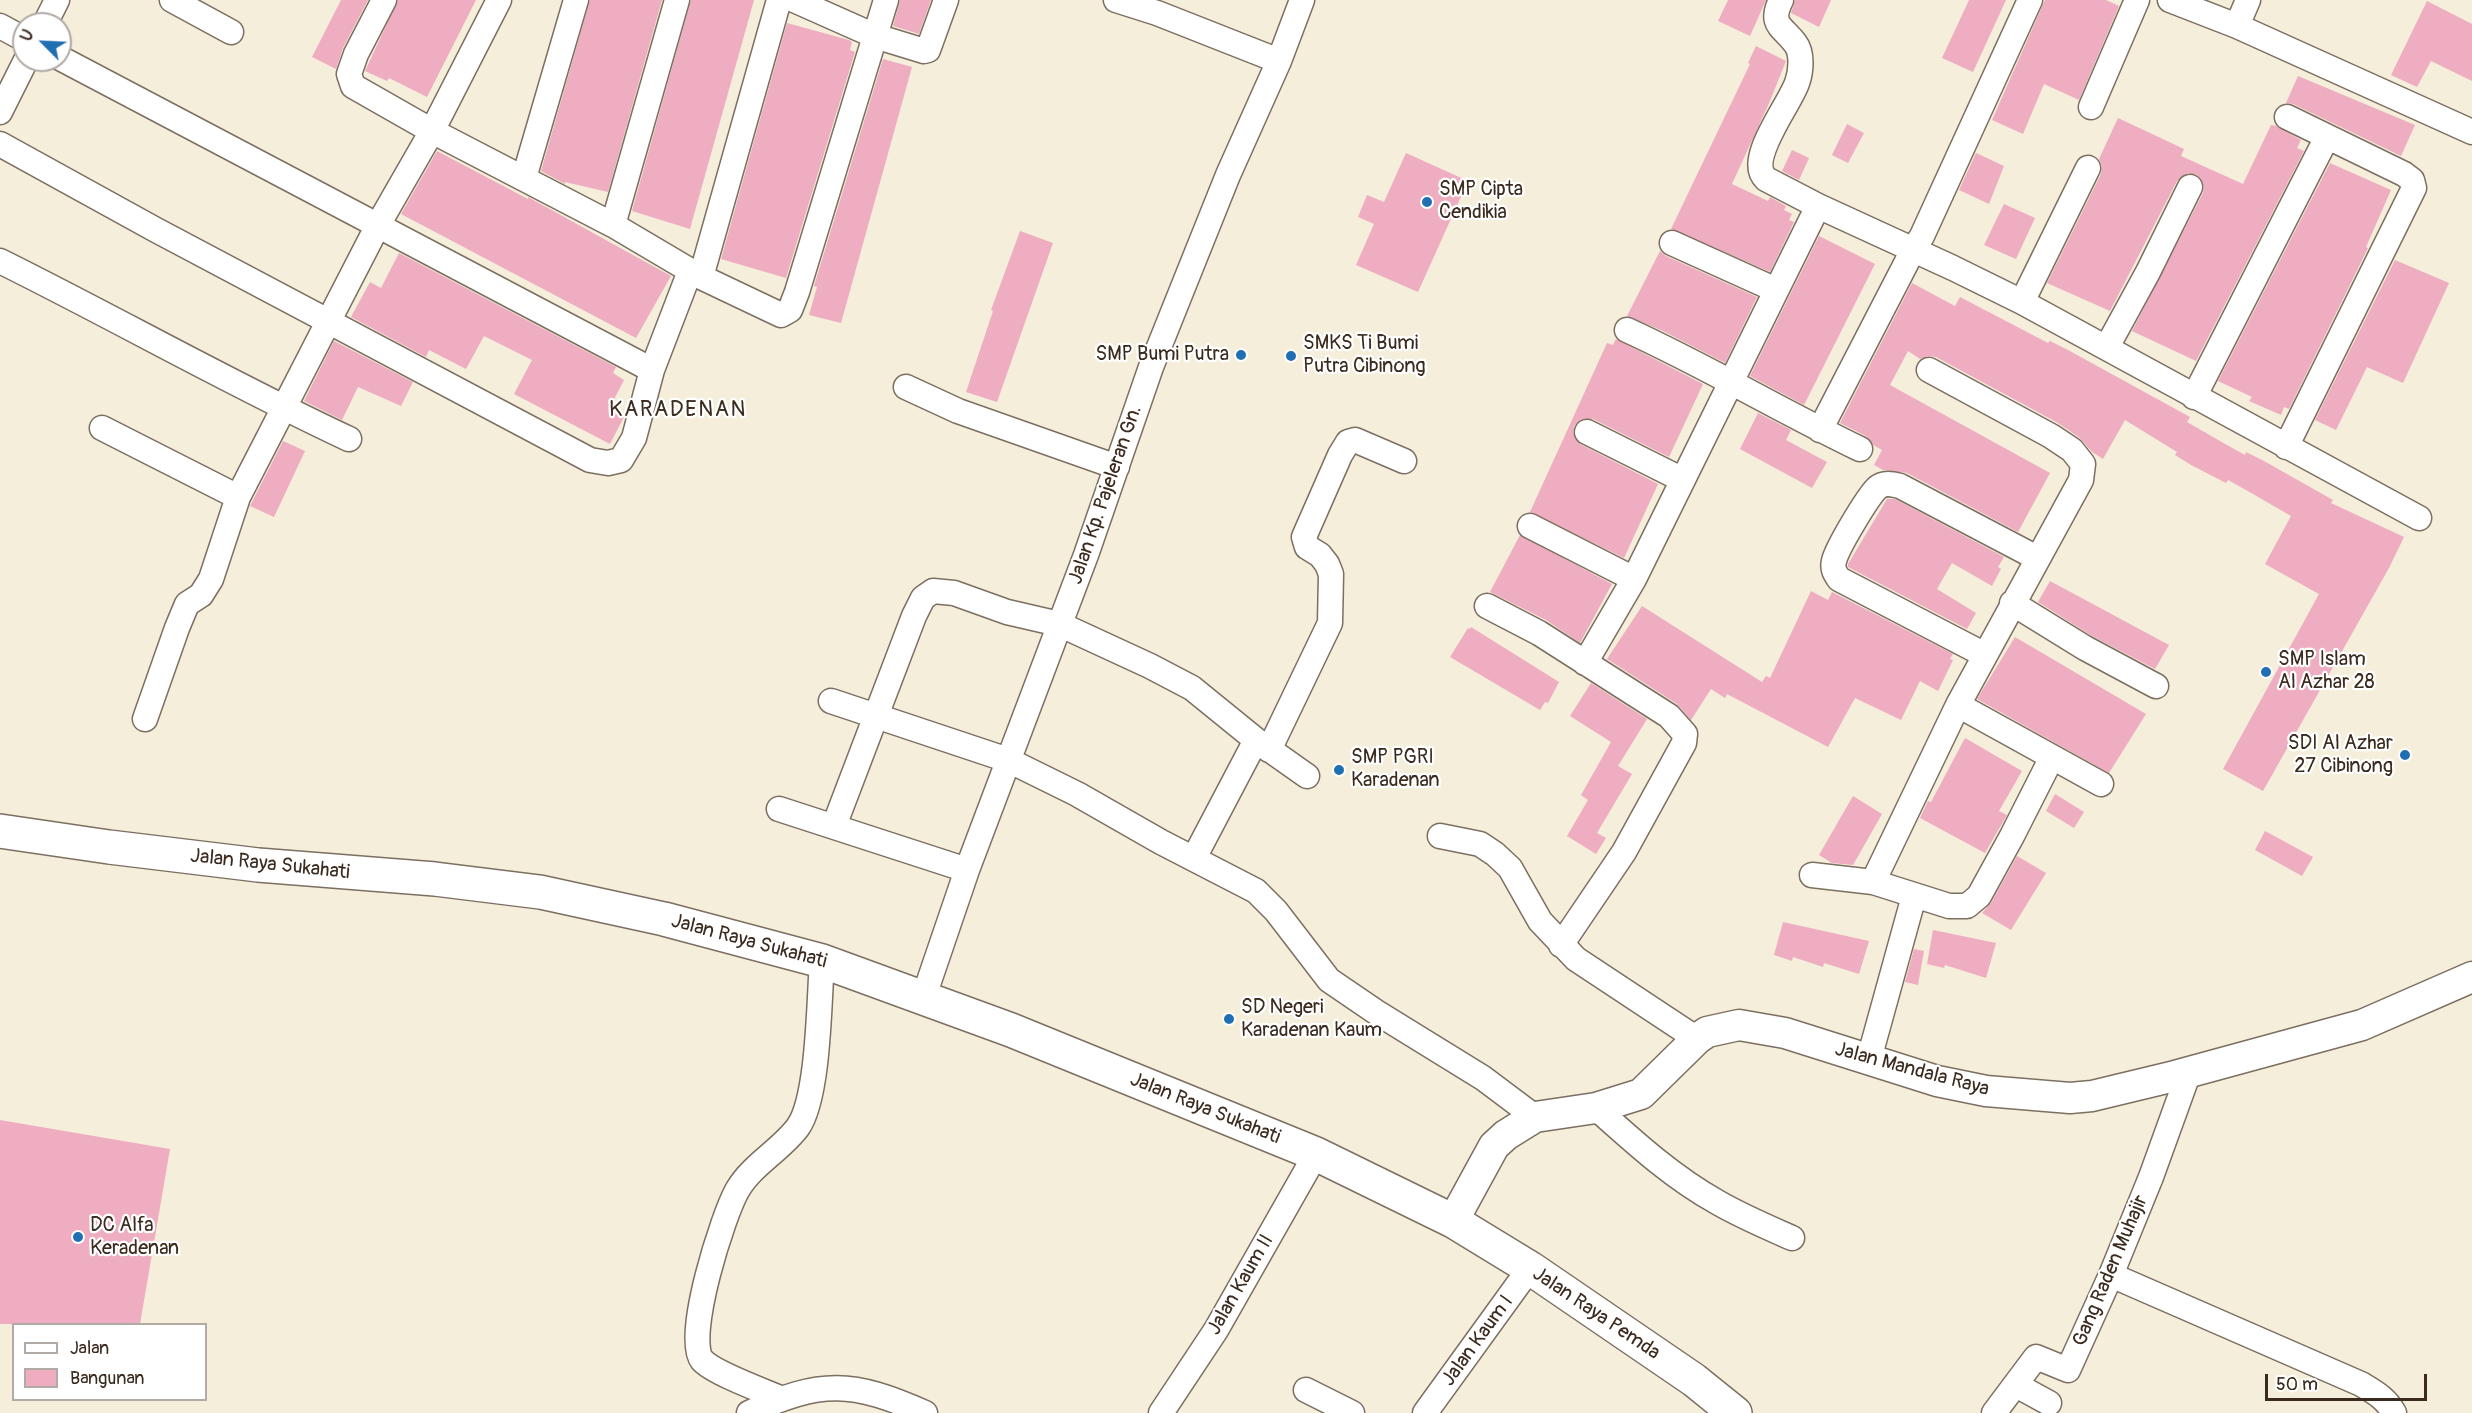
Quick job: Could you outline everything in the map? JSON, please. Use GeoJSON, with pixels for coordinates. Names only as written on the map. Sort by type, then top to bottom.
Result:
{"type":"FeatureCollection","features":[{"type":"Feature","properties":{"kind":"main road","name":"Jalan Raya Sukahati"},"geometry":{"type":"LineString","coordinates":[[0,831],[258,865],[435,879],[540,892],[664,919],[822,961],[924,996],[1316,1154],[1453,1221]]}},
{"type":"Feature","properties":{"kind":"main road","name":"Jalan Raya Pemda"},"geometry":{"type":"LineString","coordinates":[[1453,1221],[1530,1268],[1694,1380],[1735,1413]]}},
{"type":"Feature","properties":{"kind":"street"},"geometry":{"type":"LineString","coordinates":[[172,0],[231,32]]}},
{"type":"Feature","properties":{"kind":"street"},"geometry":{"type":"LineString","coordinates":[[384,0],[352,64],[349,74],[353,86],[432,131],[613,225],[695,274],[777,314],[785,314],[790,310],[886,0]]}},
{"type":"Feature","properties":{"kind":"street"},"geometry":{"type":"LineString","coordinates":[[145,719],[187,604],[201,595],[211,579],[238,496],[378,225],[432,131],[499,0]]}},
{"type":"Feature","properties":{"kind":"street"},"geometry":{"type":"LineString","coordinates":[[524,178],[576,0]]}},
{"type":"Feature","properties":{"kind":"street"},"geometry":{"type":"LineString","coordinates":[[613,225],[677,0]]}},
{"type":"Feature","properties":{"kind":"street"},"geometry":{"type":"LineString","coordinates":[[0,144],[156,230],[590,460],[608,463],[621,460],[634,438],[652,370],[695,274],[779,0]]}},
{"type":"Feature","properties":{"kind":"street"},"geometry":{"type":"LineString","coordinates":[[794,0],[875,36],[916,49],[928,50],[946,0]]}},
{"type":"Feature","properties":{"kind":"street"},"geometry":{"type":"LineString","coordinates":[[1116,0],[1279,61]]}},
{"type":"Feature","properties":{"kind":"street","name":"Jalan Kp. Pajeleran Gn."},"geometry":{"type":"LineString","coordinates":[[924,996],[967,870],[1117,467],[1168,322],[1228,175],[1279,61],[1302,0]]}},
{"type":"Feature","properties":{"kind":"street"},"geometry":{"type":"LineString","coordinates":[[1780,0],[1776,21],[1781,30],[1797,44],[1801,67],[1790,101],[1764,145],[1759,165],[1760,174],[1766,179],[1818,206],[2022,302],[2419,518]]}},
{"type":"Feature","properties":{"kind":"street"},"geometry":{"type":"LineString","coordinates":[[1820,430],[1922,236],[2030,0]]}},
{"type":"Feature","properties":{"kind":"street"},"geometry":{"type":"LineString","coordinates":[[2091,107],[2137,0]]}},
{"type":"Feature","properties":{"kind":"street"},"geometry":{"type":"LineString","coordinates":[[2170,0],[2469,124]]}},
{"type":"Feature","properties":{"kind":"street"},"geometry":{"type":"LineString","coordinates":[[2237,26],[2248,0]]}},
{"type":"Feature","properties":{"kind":"street"},"geometry":{"type":"LineString","coordinates":[[72,64],[652,370]]}},
{"type":"Feature","properties":{"kind":"street"},"geometry":{"type":"LineString","coordinates":[[0,112],[20,72]]}},
{"type":"Feature","properties":{"kind":"street"},"geometry":{"type":"LineString","coordinates":[[2286,447],[2414,188],[2412,180],[2404,174],[2287,117]]}},
{"type":"Feature","properties":{"kind":"street"},"geometry":{"type":"LineString","coordinates":[[2194,397],[2327,137]]}},
{"type":"Feature","properties":{"kind":"street"},"geometry":{"type":"LineString","coordinates":[[2022,302],[2088,168]]}},
{"type":"Feature","properties":{"kind":"street"},"geometry":{"type":"LineString","coordinates":[[2107,347],[2148,272],[2190,187]]}},
{"type":"Feature","properties":{"kind":"street"},"geometry":{"type":"LineString","coordinates":[[1585,663],[1634,579],[1818,206]]}},
{"type":"Feature","properties":{"kind":"street"},"geometry":{"type":"LineString","coordinates":[[1672,243],[1776,290]]}},
{"type":"Feature","properties":{"kind":"street"},"geometry":{"type":"LineString","coordinates":[[0,261],[122,322],[282,408],[349,439]]}},
{"type":"Feature","properties":{"kind":"street"},"geometry":{"type":"LineString","coordinates":[[1627,330],[1675,352],[1729,383],[1860,449]]}},
{"type":"Feature","properties":{"kind":"street"},"geometry":{"type":"LineString","coordinates":[[1873,882],[1958,705],[2081,480],[2083,464],[2072,450],[2051,436],[1929,370]]}},
{"type":"Feature","properties":{"kind":"street"},"geometry":{"type":"LineString","coordinates":[[906,387],[967,414],[1117,467]]}},
{"type":"Feature","properties":{"kind":"street"},"geometry":{"type":"LineString","coordinates":[[102,428],[238,496]]}},
{"type":"Feature","properties":{"kind":"street"},"geometry":{"type":"LineString","coordinates":[[1587,432],[1683,480]]}},
{"type":"Feature","properties":{"kind":"street"},"geometry":{"type":"LineString","coordinates":[[1194,858],[1262,745],[1330,623],[1331,574],[1320,555],[1306,547],[1304,537],[1340,455],[1348,442],[1355,440],[1404,461]]}},
{"type":"Feature","properties":{"kind":"street"},"geometry":{"type":"LineString","coordinates":[[1985,655],[1839,579],[1834,570],[1834,561],[1851,527],[1878,488],[1888,483],[1899,486],[2037,558]]}},
{"type":"Feature","properties":{"kind":"street"},"geometry":{"type":"LineString","coordinates":[[1530,526],[1634,579]]}},
{"type":"Feature","properties":{"kind":"street"},"geometry":{"type":"LineString","coordinates":[[834,826],[914,616],[923,598],[933,591],[954,593],[1007,612],[1059,624],[1192,688],[1262,745],[1307,776]]}},
{"type":"Feature","properties":{"kind":"street"},"geometry":{"type":"LineString","coordinates":[[2012,603],[2085,648],[2156,686]]}},
{"type":"Feature","properties":{"kind":"street"},"geometry":{"type":"LineString","coordinates":[[1486,606],[1539,633],[1669,716],[1685,734],[1684,743],[1624,852],[1561,945]]}},
{"type":"Feature","properties":{"kind":"street"},"geometry":{"type":"LineString","coordinates":[[831,701],[1008,760],[1077,794],[1256,891],[1280,916],[1329,980],[1483,1078],[1535,1117]]}},
{"type":"Feature","properties":{"kind":"street"},"geometry":{"type":"LineString","coordinates":[[1958,705],[2101,784]]}},
{"type":"Feature","properties":{"kind":"street"},"geometry":{"type":"LineString","coordinates":[[1812,875],[1873,882],[1949,906],[1967,906],[1979,896],[2013,836],[2052,757]]}},
{"type":"Feature","properties":{"kind":"street"},"geometry":{"type":"LineString","coordinates":[[779,809],[967,870]]}},
{"type":"Feature","properties":{"kind":"street"},"geometry":{"type":"LineString","coordinates":[[1440,836],[1480,844],[1495,854],[1510,868],[1540,921],[1576,959],[1696,1040]]}},
{"type":"Feature","properties":{"kind":"street"},"geometry":{"type":"LineString","coordinates":[[1869,1059],[1914,896]]}},
{"type":"Feature","properties":{"kind":"street"},"geometry":{"type":"LineString","coordinates":[[780,1398],[702,1361],[698,1352],[699,1335],[705,1283],[717,1236],[738,1188],[798,1126],[808,1103],[813,1079],[822,961]]}},
{"type":"Feature","properties":{"kind":"street","name":"Jalan Mandala Raya"},"geometry":{"type":"LineString","coordinates":[[1453,1221],[1494,1146],[1506,1135],[1535,1117],[1596,1108],[1641,1094],[1707,1032],[1739,1025],[1785,1034],[1937,1081],[1986,1091],[2033,1097],[2092,1096],[2362,1025],[2472,977]]}},
{"type":"Feature","properties":{"kind":"street","name":"Gang Raden Muhajir"},"geometry":{"type":"LineString","coordinates":[[1994,1413],[2036,1357],[2068,1370],[2111,1275],[2151,1176],[2189,1072]]}},
{"type":"Feature","properties":{"kind":"street"},"geometry":{"type":"LineString","coordinates":[[1596,1108],[1642,1149],[1691,1186],[1718,1203],[1792,1238]]}},
{"type":"Feature","properties":{"kind":"street","name":"Jalan Kaum II"},"geometry":{"type":"LineString","coordinates":[[1161,1413],[1216,1330],[1316,1154]]}},
{"type":"Feature","properties":{"kind":"street","name":"Jalan Kaum I"},"geometry":{"type":"LineString","coordinates":[[1425,1413],[1530,1268]]}},
{"type":"Feature","properties":{"kind":"street"},"geometry":{"type":"LineString","coordinates":[[2111,1275],[2361,1384],[2384,1399],[2394,1413]]}},
{"type":"Feature","properties":{"kind":"street"},"geometry":{"type":"LineString","coordinates":[[2016,1385],[2049,1403]]}},
{"type":"Feature","properties":{"kind":"street"},"geometry":{"type":"LineString","coordinates":[[749,1413],[780,1398],[832,1386],[881,1396],[925,1413]]}},
{"type":"Feature","properties":{"kind":"street"},"geometry":{"type":"LineString","coordinates":[[1306,1390],[1352,1413]]}},
{"type":"Feature","properties":{"kind":"building"},"geometry":{"type":"Polygon","coordinates":[[[341,0],[368,0],[343,48],[336,69],[312,57],[341,0]]]}},
{"type":"Feature","properties":{"kind":"building"},"geometry":{"type":"Polygon","coordinates":[[[398,0],[476,0],[427,97],[389,78],[387,81],[365,71],[398,0]]]}},
{"type":"Feature","properties":{"kind":"building"},"geometry":{"type":"Polygon","coordinates":[[[590,0],[662,0],[608,192],[565,182],[565,184],[541,171],[590,0]]]}},
{"type":"Feature","properties":{"kind":"building"},"geometry":{"type":"Polygon","coordinates":[[[691,0],[754,0],[690,229],[632,211],[691,0]]]}},
{"type":"Feature","properties":{"kind":"building"},"geometry":{"type":"Polygon","coordinates":[[[900,0],[931,0],[919,34],[893,26],[900,0]]]}},
{"type":"Feature","properties":{"kind":"building"},"geometry":{"type":"Polygon","coordinates":[[[1728,0],[1766,0],[1750,36],[1718,21],[1728,0]]]}},
{"type":"Feature","properties":{"kind":"building"},"geometry":{"type":"Polygon","coordinates":[[[1795,0],[1831,0],[1819,27],[1791,13],[1795,0]]]}},
{"type":"Feature","properties":{"kind":"building"},"geometry":{"type":"Polygon","coordinates":[[[1969,0],[2006,0],[1973,72],[1942,58],[1969,0]]]}},
{"type":"Feature","properties":{"kind":"building"},"geometry":{"type":"Polygon","coordinates":[[[2045,0],[2106,0],[2119,6],[2079,100],[2044,84],[2023,134],[1992,120],[2045,0]]]}},
{"type":"Feature","properties":{"kind":"building"},"geometry":{"type":"Polygon","coordinates":[[[2427,1],[2472,24],[2472,81],[2431,61],[2417,87],[2391,75],[2427,1]]]}},
{"type":"Feature","properties":{"kind":"building"},"geometry":{"type":"Polygon","coordinates":[[[787,23],[849,40],[852,42],[850,50],[855,52],[786,278],[721,259],[787,23]]]}},
{"type":"Feature","properties":{"kind":"building"},"geometry":{"type":"Polygon","coordinates":[[[1756,46],[1786,61],[1732,184],[1768,201],[1770,197],[1786,206],[1784,210],[1792,214],[1789,220],[1794,222],[1770,272],[1671,229],[1750,64],[1748,63],[1756,46]]]}},
{"type":"Feature","properties":{"kind":"building"},"geometry":{"type":"Polygon","coordinates":[[[883,59],[912,67],[841,323],[809,315],[817,287],[814,286],[883,59]]]}},
{"type":"Feature","properties":{"kind":"building"},"geometry":{"type":"Polygon","coordinates":[[[2298,76],[2415,125],[2401,156],[2293,104],[2286,103],[2298,76]]]}},
{"type":"Feature","properties":{"kind":"building"},"geometry":{"type":"Polygon","coordinates":[[[2118,118],[2184,149],[2181,156],[2243,184],[2271,125],[2301,140],[2297,148],[2304,151],[2196,361],[2132,331],[2203,193],[2204,186],[2197,175],[2188,173],[2177,181],[2110,311],[2047,283],[2101,174],[2102,166],[2099,159],[2118,118]]]}},
{"type":"Feature","properties":{"kind":"building"},"geometry":{"type":"Polygon","coordinates":[[[1847,124],[1864,133],[1848,163],[1832,155],[1847,124]]]}},
{"type":"Feature","properties":{"kind":"building"},"geometry":{"type":"Polygon","coordinates":[[[1792,150],[1809,158],[1799,180],[1782,171],[1792,150]]]}},
{"type":"Feature","properties":{"kind":"building"},"geometry":{"type":"Polygon","coordinates":[[[437,151],[528,199],[528,197],[671,276],[636,338],[401,214],[437,151]]]}},
{"type":"Feature","properties":{"kind":"building"},"geometry":{"type":"Polygon","coordinates":[[[1406,153],[1468,181],[1418,292],[1356,265],[1374,224],[1358,217],[1367,195],[1384,202],[1406,153]]]}},
{"type":"Feature","properties":{"kind":"building"},"geometry":{"type":"Polygon","coordinates":[[[1976,153],[2004,166],[1989,204],[1959,190],[1976,153]]]}},
{"type":"Feature","properties":{"kind":"building"},"geometry":{"type":"Polygon","coordinates":[[[2330,163],[2391,190],[2366,247],[2368,248],[2289,409],[2284,407],[2281,415],[2249,401],[2252,397],[2218,381],[2330,163]]]}},
{"type":"Feature","properties":{"kind":"building"},"geometry":{"type":"Polygon","coordinates":[[[2004,204],[2035,218],[2016,259],[1984,245],[2004,204]]]}},
{"type":"Feature","properties":{"kind":"building"},"geometry":{"type":"Polygon","coordinates":[[[1020,231],[1053,243],[997,402],[966,392],[993,311],[991,310],[1020,231]]]}},
{"type":"Feature","properties":{"kind":"building"},"geometry":{"type":"Polygon","coordinates":[[[1819,236],[1875,264],[1804,405],[1750,376],[1819,236]]]}},
{"type":"Feature","properties":{"kind":"building"},"geometry":{"type":"Polygon","coordinates":[[[1660,251],[1666,256],[1757,297],[1725,363],[1663,331],[1627,316],[1660,251]]]}},
{"type":"Feature","properties":{"kind":"building"},"geometry":{"type":"Polygon","coordinates":[[[399,253],[616,367],[613,373],[624,380],[610,407],[625,415],[610,444],[514,394],[532,360],[484,336],[466,369],[429,350],[426,357],[351,317],[370,282],[381,288],[399,253]]]}},
{"type":"Feature","properties":{"kind":"building"},"geometry":{"type":"Polygon","coordinates":[[[2395,260],[2449,283],[2403,383],[2367,367],[2336,430],[2315,420],[2395,260]]]}},
{"type":"Feature","properties":{"kind":"building"},"geometry":{"type":"Polygon","coordinates":[[[1912,283],[1955,306],[1960,297],[2048,343],[2050,341],[2068,350],[2190,417],[2187,422],[2227,445],[2245,455],[2246,452],[2264,461],[2333,500],[2331,503],[2404,537],[2389,568],[2263,791],[2223,769],[2319,594],[2265,564],[2291,516],[2228,480],[2226,483],[2191,465],[2175,455],[2177,452],[2125,420],[2103,459],[2092,452],[2080,438],[2058,423],[1936,357],[1928,356],[1920,359],[1908,351],[1890,385],[2050,473],[2018,532],[1907,473],[1883,470],[1874,465],[1882,450],[1873,445],[1866,436],[1840,423],[1912,283]]]}},
{"type":"Feature","properties":{"kind":"building"},"geometry":{"type":"Polygon","coordinates":[[[1616,339],[1703,384],[1669,457],[1593,419],[1580,420],[1574,426],[1573,433],[1580,444],[1658,484],[1624,558],[1530,512],[1607,343],[1613,345],[1616,339]]]}},
{"type":"Feature","properties":{"kind":"building"},"geometry":{"type":"Polygon","coordinates":[[[334,341],[413,382],[401,406],[358,387],[342,420],[304,401],[334,341]]]}},
{"type":"Feature","properties":{"kind":"building"},"geometry":{"type":"Polygon","coordinates":[[[1758,413],[1791,430],[1786,440],[1827,462],[1812,488],[1740,449],[1758,413]]]}},
{"type":"Feature","properties":{"kind":"building"},"geometry":{"type":"Polygon","coordinates":[[[283,441],[305,451],[274,517],[250,506],[283,441]]]}},
{"type":"Feature","properties":{"kind":"building"},"geometry":{"type":"Polygon","coordinates":[[[1887,499],[1895,499],[2004,557],[1998,567],[2001,569],[1992,586],[1952,563],[1937,589],[1976,613],[1967,629],[1848,567],[1887,499]]]}},
{"type":"Feature","properties":{"kind":"building"},"geometry":{"type":"Polygon","coordinates":[[[1520,535],[1612,584],[1580,643],[1546,620],[1490,592],[1520,535]]]}},
{"type":"Feature","properties":{"kind":"building"},"geometry":{"type":"Polygon","coordinates":[[[2050,581],[2169,645],[2155,669],[2092,636],[2038,602],[2050,581]]]}},
{"type":"Feature","properties":{"kind":"building"},"geometry":{"type":"Polygon","coordinates":[[[1811,591],[1828,600],[1832,592],[1953,654],[1950,659],[1953,660],[1938,691],[1920,681],[1901,720],[1855,698],[1828,747],[1727,694],[1725,698],[1711,689],[1691,720],[1677,704],[1607,659],[1642,606],[1762,682],[1766,676],[1770,678],[1811,591]]]}},
{"type":"Feature","properties":{"kind":"building"},"geometry":{"type":"Polygon","coordinates":[[[1471,627],[1559,682],[1548,703],[1545,702],[1540,710],[1450,657],[1468,628],[1471,627]]]}},
{"type":"Feature","properties":{"kind":"building"},"geometry":{"type":"Polygon","coordinates":[[[2015,637],[2146,714],[2109,773],[1977,699],[2015,637]]]}},
{"type":"Feature","properties":{"kind":"building"},"geometry":{"type":"Polygon","coordinates":[[[1591,683],[1647,719],[1618,766],[1632,774],[1597,833],[1606,838],[1596,854],[1567,836],[1588,800],[1581,795],[1611,742],[1570,716],[1591,683]]]}},
{"type":"Feature","properties":{"kind":"building"},"geometry":{"type":"Polygon","coordinates":[[[1965,738],[2022,771],[1999,811],[2007,815],[1985,853],[1920,818],[1965,738]]]}},
{"type":"Feature","properties":{"kind":"building"},"geometry":{"type":"Polygon","coordinates":[[[2055,794],[2084,812],[2074,828],[2046,811],[2055,794]]]}},
{"type":"Feature","properties":{"kind":"building"},"geometry":{"type":"Polygon","coordinates":[[[1853,796],[1882,814],[1853,865],[1832,863],[1819,855],[1853,796]]]}},
{"type":"Feature","properties":{"kind":"building"},"geometry":{"type":"Polygon","coordinates":[[[2265,831],[2313,857],[2302,876],[2255,850],[2265,831]]]}},
{"type":"Feature","properties":{"kind":"building"},"geometry":{"type":"Polygon","coordinates":[[[2017,856],[2046,873],[2011,930],[1982,913],[1991,903],[2017,856]]]}},
{"type":"Feature","properties":{"kind":"building"},"geometry":{"type":"Polygon","coordinates":[[[1783,922],[1869,941],[1859,974],[1824,963],[1823,967],[1793,957],[1792,961],[1774,955],[1783,922]]]}},
{"type":"Feature","properties":{"kind":"building"},"geometry":{"type":"Polygon","coordinates":[[[1933,930],[1996,943],[1986,978],[1945,965],[1944,968],[1927,964],[1933,930]]]}},
{"type":"Feature","properties":{"kind":"building"},"geometry":{"type":"Polygon","coordinates":[[[1914,949],[1924,951],[1918,985],[1905,982],[1914,949]]]}},
{"type":"Feature","properties":{"kind":"building","name":"DC Alfa Keradenan"},"geometry":{"type":"Polygon","coordinates":[[[0,1120],[170,1149],[140,1323],[0,1324],[0,1120]]]}},
{"type":"Feature","properties":{"kind":"place","name":"SMP Cipta Cendikia"},"geometry":{"type":"Point","coordinates":[1427,202]}},
{"type":"Feature","properties":{"kind":"place","name":"SMP Bumi Putra"},"geometry":{"type":"Point","coordinates":[1241,355]}},
{"type":"Feature","properties":{"kind":"place","name":"SMKS Ti Bumi Putra Cibinong"},"geometry":{"type":"Point","coordinates":[1291,356]}},
{"type":"Feature","properties":{"kind":"place","name":"SMP Islam Al Azhar 28"},"geometry":{"type":"Point","coordinates":[2266,672]}},
{"type":"Feature","properties":{"kind":"place","name":"SDI Al Azhar 27 Cibinong"},"geometry":{"type":"Point","coordinates":[2405,755]}},
{"type":"Feature","properties":{"kind":"place","name":"SMP PGRI Karadenan"},"geometry":{"type":"Point","coordinates":[1339,770]}},
{"type":"Feature","properties":{"kind":"place","name":"SD Negeri Karadenan Kaum"},"geometry":{"type":"Point","coordinates":[1229,1019]}},
{"type":"Feature","properties":{"kind":"place","name":"DC Alfa Keradenan"},"geometry":{"type":"Point","coordinates":[78,1237]}},
{"type":"Feature","properties":{"kind":"district","name":"KARADENAN"},"geometry":{"type":"Point","coordinates":[678,410]}}]}
